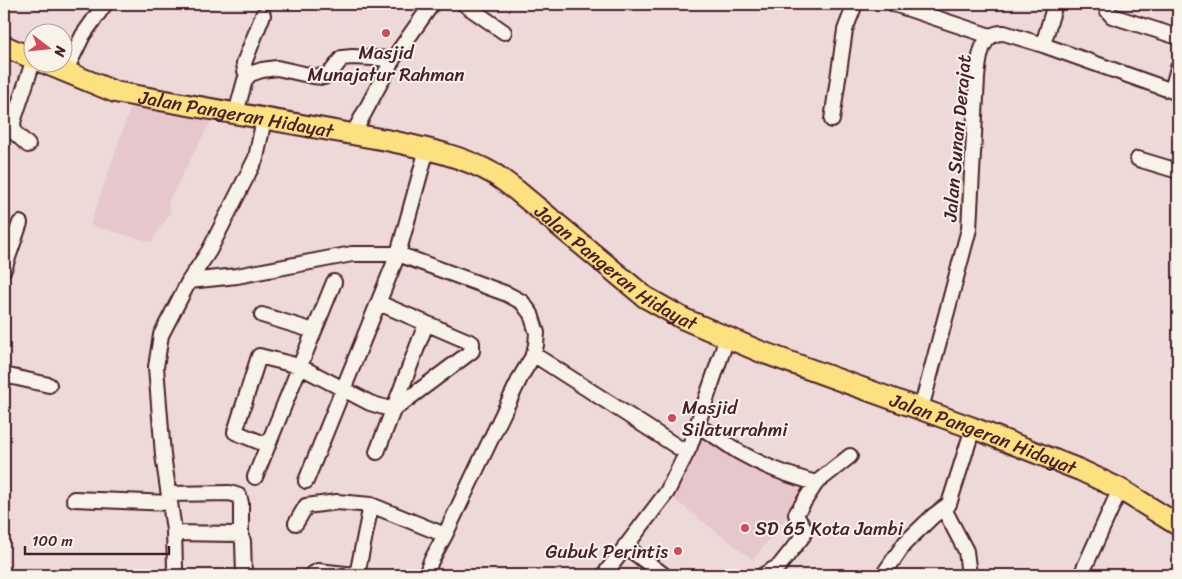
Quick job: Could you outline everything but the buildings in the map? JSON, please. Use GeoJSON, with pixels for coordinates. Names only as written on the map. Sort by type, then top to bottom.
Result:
{"type":"FeatureCollection","features":[{"type":"Feature","properties":{"kind":"highway"},"geometry":{"type":"LineString","coordinates":[[4,46],[22,54]]}},
{"type":"Feature","properties":{"kind":"highway","name":"Jalan Pangeran Hidayat"},"geometry":{"type":"LineString","coordinates":[[65,72],[115,92],[353,134],[427,149],[473,164],[494,174],[516,190],[645,297],[684,319],[727,338],[973,428],[1080,470],[1120,489],[1178,525]]}},
{"type":"Feature","properties":{"kind":"street"},"geometry":{"type":"LineString","coordinates":[[72,58],[83,35],[105,4]]}},
{"type":"Feature","properties":{"kind":"street"},"geometry":{"type":"LineString","coordinates":[[353,134],[393,59],[432,4]]}},
{"type":"Feature","properties":{"kind":"street"},"geometry":{"type":"LineString","coordinates":[[464,4],[504,32]]}},
{"type":"Feature","properties":{"kind":"street"},"geometry":{"type":"LineString","coordinates":[[832,120],[845,30],[855,4]]}},
{"type":"Feature","properties":{"kind":"street"},"geometry":{"type":"LineString","coordinates":[[894,4],[990,36]]}},
{"type":"Feature","properties":{"kind":"street"},"geometry":{"type":"LineString","coordinates":[[1043,45],[1056,4]]}},
{"type":"Feature","properties":{"kind":"street"},"geometry":{"type":"LineString","coordinates":[[1108,4],[1107,10],[1112,16],[1178,37]]}},
{"type":"Feature","properties":{"kind":"street"},"geometry":{"type":"LineString","coordinates":[[250,74],[245,71],[244,62],[263,15]]}},
{"type":"Feature","properties":{"kind":"street","name":"Jalan Sunan Derajat"},"geometry":{"type":"LineString","coordinates":[[921,409],[969,229],[977,78],[981,50],[990,36],[1004,33],[1175,91]]}},
{"type":"Feature","properties":{"kind":"street"},"geometry":{"type":"LineString","coordinates":[[236,113],[245,80],[250,74],[277,68],[324,77],[332,72],[342,58],[393,59]]}},
{"type":"Feature","properties":{"kind":"street"},"geometry":{"type":"LineString","coordinates":[[1175,91],[1178,68]]}},
{"type":"Feature","properties":{"kind":"street"},"geometry":{"type":"LineString","coordinates":[[28,145],[14,132],[13,122],[30,72]]}},
{"type":"Feature","properties":{"kind":"street"},"geometry":{"type":"LineString","coordinates":[[172,575],[175,568],[174,533],[163,455],[156,367],[161,335],[188,281],[210,251],[256,158],[264,119]]}},
{"type":"Feature","properties":{"kind":"street"},"geometry":{"type":"LineString","coordinates":[[306,482],[398,254],[427,149]]}},
{"type":"Feature","properties":{"kind":"street"},"geometry":{"type":"LineString","coordinates":[[1138,159],[1178,171]]}},
{"type":"Feature","properties":{"kind":"street"},"geometry":{"type":"LineString","coordinates":[[4,269],[20,223]]}},
{"type":"Feature","properties":{"kind":"street"},"geometry":{"type":"LineString","coordinates":[[188,281],[237,276],[352,254],[398,254],[508,294],[522,302],[531,314],[537,333],[533,354],[431,561],[426,575]]}},
{"type":"Feature","properties":{"kind":"street"},"geometry":{"type":"LineString","coordinates":[[255,477],[334,282]]}},
{"type":"Feature","properties":{"kind":"street"},"geometry":{"type":"LineString","coordinates":[[379,303],[472,343],[472,351],[393,410]]}},
{"type":"Feature","properties":{"kind":"street"},"geometry":{"type":"LineString","coordinates":[[262,315],[314,331]]}},
{"type":"Feature","properties":{"kind":"street"},"geometry":{"type":"LineString","coordinates":[[377,452],[426,324]]}},
{"type":"Feature","properties":{"kind":"street"},"geometry":{"type":"LineString","coordinates":[[604,575],[667,492],[687,453],[727,338]]}},
{"type":"Feature","properties":{"kind":"street"},"geometry":{"type":"LineString","coordinates":[[533,354],[687,453]]}},
{"type":"Feature","properties":{"kind":"street"},"geometry":{"type":"LineString","coordinates":[[267,445],[235,432],[259,356],[299,366],[370,403],[393,410]]}},
{"type":"Feature","properties":{"kind":"street"},"geometry":{"type":"LineString","coordinates":[[4,375],[49,384]]}},
{"type":"Feature","properties":{"kind":"street"},"geometry":{"type":"LineString","coordinates":[[696,426],[705,429],[764,466],[816,483]]}},
{"type":"Feature","properties":{"kind":"street"},"geometry":{"type":"LineString","coordinates":[[883,575],[905,543],[933,516],[944,509],[952,499],[973,428]]}},
{"type":"Feature","properties":{"kind":"street"},"geometry":{"type":"LineString","coordinates":[[763,575],[779,566],[803,536],[805,527],[799,522],[796,514],[816,483],[850,456]]}},
{"type":"Feature","properties":{"kind":"street"},"geometry":{"type":"LineString","coordinates":[[1082,575],[1120,489]]}},
{"type":"Feature","properties":{"kind":"street"},"geometry":{"type":"LineString","coordinates":[[74,499],[170,499],[230,493],[239,496],[241,503],[244,575]]}},
{"type":"Feature","properties":{"kind":"street"},"geometry":{"type":"LineString","coordinates":[[296,524],[306,506],[337,502],[371,505],[445,535]]}},
{"type":"Feature","properties":{"kind":"street"},"geometry":{"type":"LineString","coordinates":[[311,575],[318,571],[356,575],[371,505]]}},
{"type":"Feature","properties":{"kind":"street"},"geometry":{"type":"LineString","coordinates":[[944,509],[966,551],[969,575]]}},
{"type":"Feature","properties":{"kind":"street"},"geometry":{"type":"LineString","coordinates":[[174,533],[236,534],[241,537]]}},
{"type":"Feature","properties":{"kind":"street"},"geometry":{"type":"LineString","coordinates":[[625,546],[664,575]]}},
{"type":"Feature","properties":{"kind":"shaded area"},"geometry":{"type":"Polygon","coordinates":[[[131,106],[212,119],[168,202],[171,212],[151,242],[90,225],[131,106]]]}},
{"type":"Feature","properties":{"kind":"shaded area","name":"SD 65 Kota Jambi"},"geometry":{"type":"Polygon","coordinates":[[[704,433],[811,486],[753,560],[670,496],[704,433]]]}},
{"type":"Feature","properties":{"kind":"place","name":"Masjid Munajatur Rahman"},"geometry":{"type":"Point","coordinates":[386,33]}},
{"type":"Feature","properties":{"kind":"place","name":"Masjid Silaturrahmi"},"geometry":{"type":"Point","coordinates":[672,418]}},
{"type":"Feature","properties":{"kind":"place","name":"SD 65 Kota Jambi"},"geometry":{"type":"Point","coordinates":[745,528]}},
{"type":"Feature","properties":{"kind":"place","name":"Gubuk Perintis"},"geometry":{"type":"Point","coordinates":[678,551]}}]}
